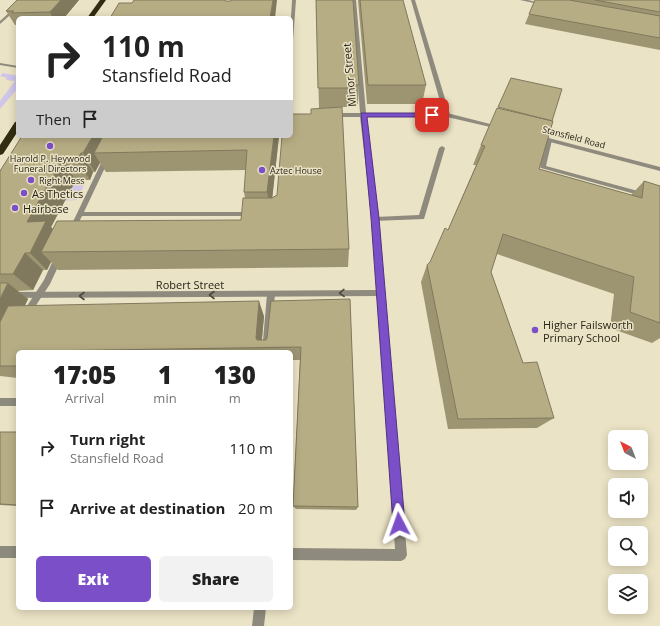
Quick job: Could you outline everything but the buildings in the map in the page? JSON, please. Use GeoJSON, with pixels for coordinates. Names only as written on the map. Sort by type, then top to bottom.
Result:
{"type":"FeatureCollection","features":[{"type":"Feature","properties":{"kind":"highway"},"geometry":{"type":"LineString","coordinates":[[91,16],[103,0]]}},
{"type":"Feature","properties":{"kind":"highway"},"geometry":{"type":"LineString","coordinates":[[0,152],[16,127]]}},
{"type":"Feature","properties":{"kind":"street"},"geometry":{"type":"LineString","coordinates":[[0,23],[25,0]]}},
{"type":"Feature","properties":{"kind":"street"},"geometry":{"type":"LineString","coordinates":[[293,16],[294,0]]}},
{"type":"Feature","properties":{"kind":"street","name":"Minor Street"},"geometry":{"type":"LineString","coordinates":[[293,554],[401,555],[375,218],[363,115],[354,0]]}},
{"type":"Feature","properties":{"kind":"street"},"geometry":{"type":"LineString","coordinates":[[413,0],[447,115]]}},
{"type":"Feature","properties":{"kind":"street"},"geometry":{"type":"LineString","coordinates":[[522,0],[545,4]]}},
{"type":"Feature","properties":{"kind":"street"},"geometry":{"type":"LineString","coordinates":[[0,64],[16,67]]}},
{"type":"Feature","properties":{"kind":"street"},"geometry":{"type":"LineString","coordinates":[[327,116],[447,115],[508,129]]}},
{"type":"Feature","properties":{"kind":"street","name":"Stansfield Road"},"geometry":{"type":"LineString","coordinates":[[528,134],[660,169]]}},
{"type":"Feature","properties":{"kind":"street"},"geometry":{"type":"LineString","coordinates":[[549,140],[543,167],[660,199]]}},
{"type":"Feature","properties":{"kind":"street"},"geometry":{"type":"LineString","coordinates":[[375,218],[422,217],[442,148]]}},
{"type":"Feature","properties":{"kind":"street"},"geometry":{"type":"LineString","coordinates":[[69,235],[111,150]]}},
{"type":"Feature","properties":{"kind":"street"},"geometry":{"type":"LineString","coordinates":[[79,214],[259,214]]}},
{"type":"Feature","properties":{"kind":"street"},"geometry":{"type":"LineString","coordinates":[[22,322],[47,282],[63,248]]}},
{"type":"Feature","properties":{"kind":"street","name":"Robert Street"},"geometry":{"type":"LineString","coordinates":[[0,295],[381,293]]}},
{"type":"Feature","properties":{"kind":"street"},"geometry":{"type":"LineString","coordinates":[[266,350],[271,294]]}},
{"type":"Feature","properties":{"kind":"street"},"geometry":{"type":"LineString","coordinates":[[0,402],[16,402]]}},
{"type":"Feature","properties":{"kind":"street"},"geometry":{"type":"LineString","coordinates":[[0,552],[16,552]]}},
{"type":"Feature","properties":{"kind":"street"},"geometry":{"type":"LineString","coordinates":[[258,626],[260,610]]}},
{"type":"Feature","properties":{"kind":"shaded area"},"geometry":{"type":"Polygon","coordinates":[[[3,73],[16,76],[16,90],[0,109],[0,101],[15,81],[6,80],[7,78],[0,76],[3,73]]]}},
{"type":"Feature","properties":{"kind":"shaded area"},"geometry":{"type":"Polygon","coordinates":[[[63,185],[84,185],[77,200],[57,201],[63,185]]]}},
{"type":"Feature","properties":{"kind":"place","name":"Harold P. Heywood Funeral Directors"},"geometry":{"type":"Point","coordinates":[50,146]}},
{"type":"Feature","properties":{"kind":"place","name":"Aztec House"},"geometry":{"type":"Point","coordinates":[262,170]}},
{"type":"Feature","properties":{"kind":"place","name":"Right Mess"},"geometry":{"type":"Point","coordinates":[31,180]}},
{"type":"Feature","properties":{"kind":"place","name":"As Thetics"},"geometry":{"type":"Point","coordinates":[24,193]}},
{"type":"Feature","properties":{"kind":"place","name":"Hairbase"},"geometry":{"type":"Point","coordinates":[15,208]}},
{"type":"Feature","properties":{"kind":"place","name":"Higher Failsworth Primary School"},"geometry":{"type":"Point","coordinates":[535,330]}},
{"type":"Feature","properties":{"kind":"route"},"geometry":{"type":"LineString","coordinates":[[399,524],[375,218],[363,115],[432,115]]}}]}
